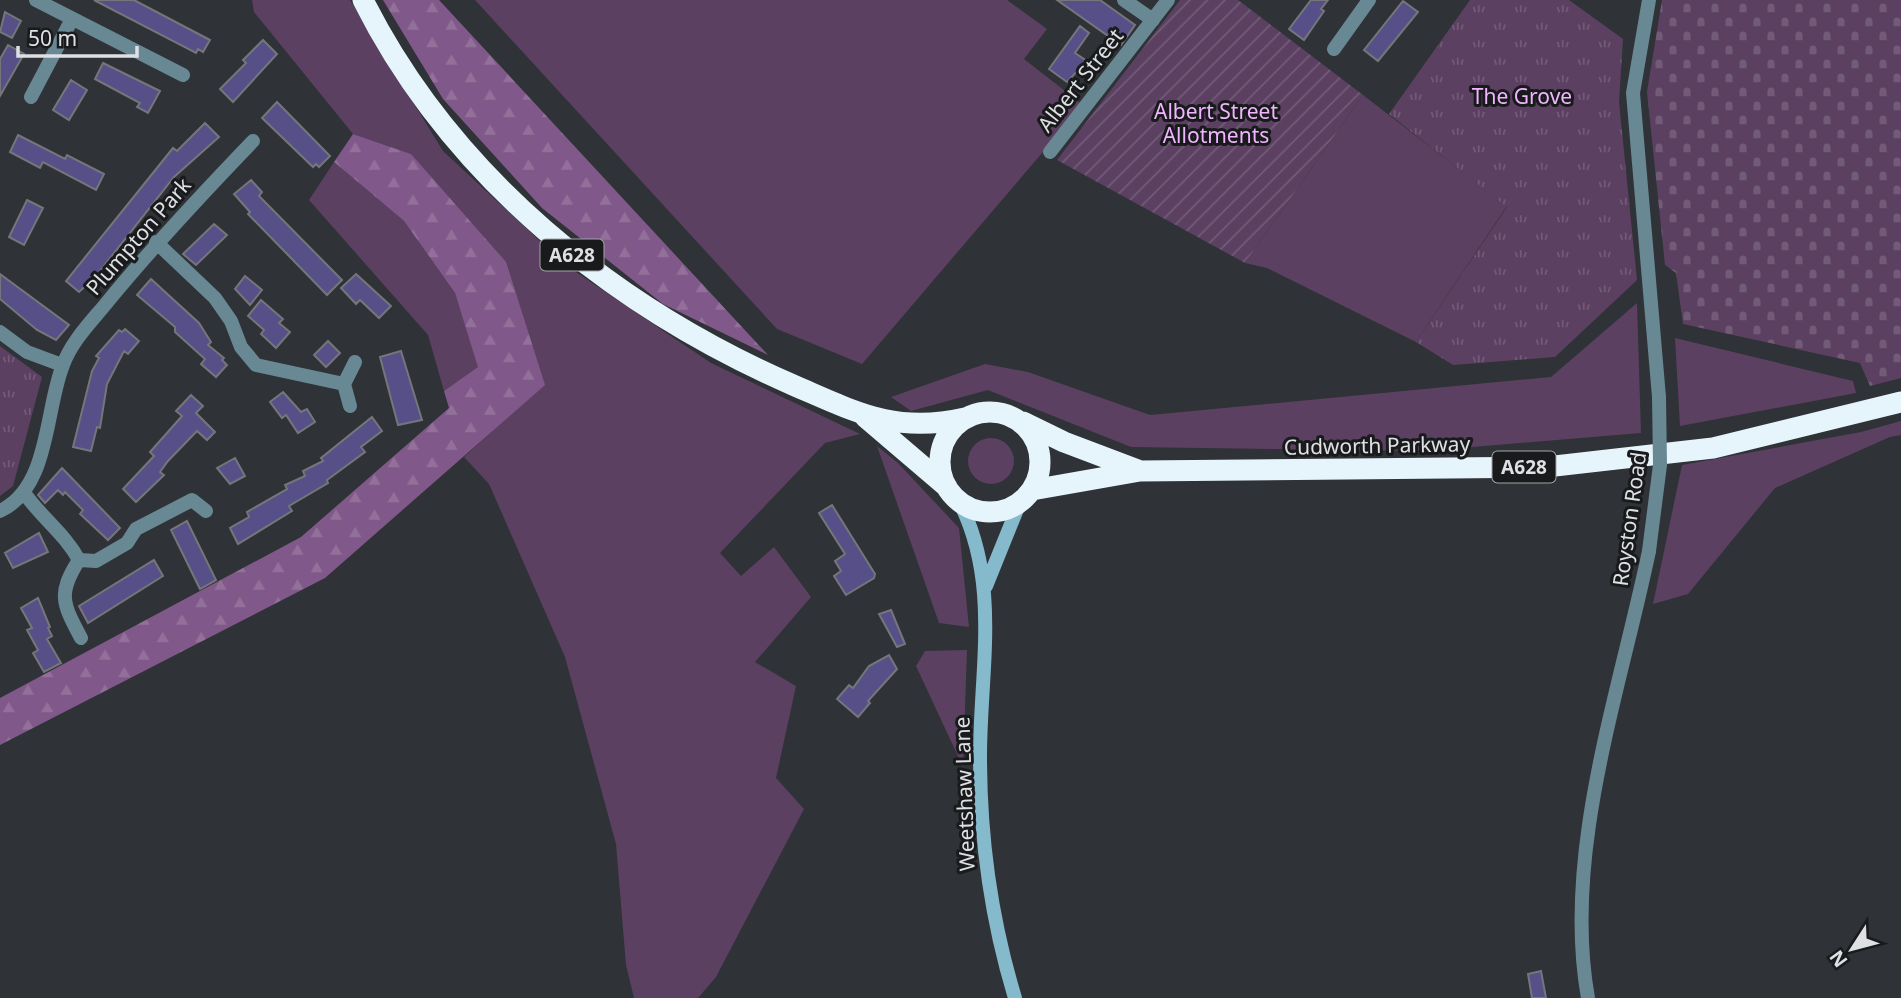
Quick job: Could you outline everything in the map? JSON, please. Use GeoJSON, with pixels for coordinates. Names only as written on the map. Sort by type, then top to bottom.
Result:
{"type":"FeatureCollection","features":[{"type":"Feature","properties":{"kind":"highway","name":"Cudworth Parkway"},"geometry":{"type":"LineString","coordinates":[[363,0],[375,23],[435,113],[483,171],[567,251],[673,325],[738,361],[861,414],[907,425],[938,424],[981,412],[998,411],[1064,442],[1140,471]]}},
{"type":"Feature","properties":{"kind":"highway","name":"Cudworth Parkway"},"geometry":{"type":"LineString","coordinates":[[861,414],[953,494],[973,509],[989,512],[1005,510],[1026,496],[1140,471],[1546,467],[1713,448],[1901,402]]}},
{"type":"Feature","properties":{"kind":"highway"},"geometry":{"type":"LineString","coordinates":[[1013,417],[1027,427],[1037,441],[1040,458],[1039,475],[1026,496]]}},
{"type":"Feature","properties":{"kind":"highway"},"geometry":{"type":"LineString","coordinates":[[953,494],[941,472],[942,449],[952,428],[965,418]]}},
{"type":"Feature","properties":{"kind":"street"},"geometry":{"type":"LineString","coordinates":[[36,0],[183,75]]}},
{"type":"Feature","properties":{"kind":"street"},"geometry":{"type":"LineString","coordinates":[[1124,0],[1153,20]]}},
{"type":"Feature","properties":{"kind":"street","name":"Albert Street"},"geometry":{"type":"LineString","coordinates":[[1051,152],[1168,0]]}},
{"type":"Feature","properties":{"kind":"street"},"geometry":{"type":"LineString","coordinates":[[1334,49],[1368,0]]}},
{"type":"Feature","properties":{"kind":"street","name":"Royston Road"},"geometry":{"type":"LineString","coordinates":[[1588,998],[1583,891],[1595,791],[1649,551],[1660,465],[1659,397],[1633,93],[1649,0]]}},
{"type":"Feature","properties":{"kind":"street"},"geometry":{"type":"LineString","coordinates":[[32,97],[72,19]]}},
{"type":"Feature","properties":{"kind":"street","name":"Plumpton Park"},"geometry":{"type":"LineString","coordinates":[[25,494],[51,424],[62,365],[76,341],[156,242],[253,141]]}},
{"type":"Feature","properties":{"kind":"street"},"geometry":{"type":"LineString","coordinates":[[156,242],[215,298],[231,321],[241,347],[256,365],[344,384]]}},
{"type":"Feature","properties":{"kind":"street"},"geometry":{"type":"LineString","coordinates":[[0,332],[27,352],[62,365]]}},
{"type":"Feature","properties":{"kind":"street"},"geometry":{"type":"LineString","coordinates":[[350,407],[344,384],[355,362]]}},
{"type":"Feature","properties":{"kind":"street"},"geometry":{"type":"LineString","coordinates":[[0,511],[14,505],[25,494],[38,513],[66,537],[79,561]]}},
{"type":"Feature","properties":{"kind":"street","name":"Weetshaw Lane"},"geometry":{"type":"LineString","coordinates":[[953,494],[968,518],[986,586],[980,755],[982,850],[999,946],[1015,998]]}},
{"type":"Feature","properties":{"kind":"street","name":"Weetshaw Lane"},"geometry":{"type":"LineString","coordinates":[[986,586],[1026,496]]}},
{"type":"Feature","properties":{"kind":"street"},"geometry":{"type":"LineString","coordinates":[[79,561],[96,561],[127,543],[136,529],[192,500],[206,511]]}},
{"type":"Feature","properties":{"kind":"street"},"geometry":{"type":"LineString","coordinates":[[79,561],[66,580],[62,593],[68,614],[81,638]]}},
{"type":"Feature","properties":{"kind":"green space"},"geometry":{"type":"Polygon","coordinates":[[[252,0],[350,0],[443,151],[567,266],[711,363],[860,434],[825,443],[720,553],[741,576],[774,547],[811,597],[755,662],[796,686],[776,778],[804,809],[716,977],[698,998],[634,998],[626,965],[616,844],[565,657],[489,484],[464,457],[544,384],[411,154],[353,134],[254,12],[252,0]]]}},
{"type":"Feature","properties":{"kind":"green space"},"geometry":{"type":"Polygon","coordinates":[[[383,0],[439,0],[768,355],[663,304],[542,208],[443,99],[383,0]]]}},
{"type":"Feature","properties":{"kind":"green space"},"geometry":{"type":"Polygon","coordinates":[[[475,0],[1007,0],[1047,29],[1024,59],[1083,105],[862,364],[777,329],[475,0]]]}},
{"type":"Feature","properties":{"kind":"green space","name":"Albert Street Allotments"},"geometry":{"type":"Polygon","coordinates":[[[1180,0],[1238,0],[1363,95],[1245,263],[1057,160],[1180,0]]]}},
{"type":"Feature","properties":{"kind":"green space","name":"The Grove"},"geometry":{"type":"Polygon","coordinates":[[[1470,0],[1569,0],[1623,39],[1619,102],[1637,280],[1555,357],[1453,365],[1416,342],[1507,207],[1389,114],[1470,0]]]}},
{"type":"Feature","properties":{"kind":"green space"},"geometry":{"type":"Polygon","coordinates":[[[1662,0],[1901,0],[1901,378],[1870,386],[1860,363],[1683,324],[1676,273],[1665,265],[1647,92],[1662,0]]]}},
{"type":"Feature","properties":{"kind":"green space"},"geometry":{"type":"Polygon","coordinates":[[[1363,95],[1507,206],[1416,342],[1267,268],[1245,263],[1363,95]]]}},
{"type":"Feature","properties":{"kind":"green space"},"geometry":{"type":"Polygon","coordinates":[[[353,134],[411,154],[506,262],[545,385],[325,578],[0,745],[0,698],[301,537],[449,408],[444,391],[478,367],[455,293],[404,221],[334,162],[353,134]]]}},
{"type":"Feature","properties":{"kind":"green space"},"geometry":{"type":"Polygon","coordinates":[[[334,162],[404,221],[455,293],[479,367],[444,391],[428,335],[309,200],[334,162]]]}},
{"type":"Feature","properties":{"kind":"green space"},"geometry":{"type":"Polygon","coordinates":[[[1637,303],[1641,433],[1424,451],[1131,447],[988,390],[911,411],[891,397],[985,364],[1028,372],[1150,415],[1551,377],[1637,303]]]}},
{"type":"Feature","properties":{"kind":"green space"},"geometry":{"type":"Polygon","coordinates":[[[1675,338],[1853,381],[1856,393],[1680,426],[1675,338]]]}},
{"type":"Feature","properties":{"kind":"green space"},"geometry":{"type":"Polygon","coordinates":[[[0,346],[42,377],[13,486],[0,496],[0,346]]]}},
{"type":"Feature","properties":{"kind":"green space"},"geometry":{"type":"Polygon","coordinates":[[[1901,421],[1901,435],[1890,437],[1775,488],[1688,594],[1653,604],[1682,465],[1861,432],[1901,421]]]}},
{"type":"Feature","properties":{"kind":"green space"},"geometry":{"type":"Polygon","coordinates":[[[991,438],[1007,445],[1014,461],[1007,477],[991,484],[975,477],[968,461],[975,445],[991,438]]]}},
{"type":"Feature","properties":{"kind":"green space"},"geometry":{"type":"Polygon","coordinates":[[[877,446],[898,463],[959,528],[969,627],[939,623],[877,446]]]}},
{"type":"Feature","properties":{"kind":"green space"},"geometry":{"type":"Polygon","coordinates":[[[967,650],[963,767],[916,666],[925,651],[967,650]]]}},
{"type":"Feature","properties":{"kind":"building"},"geometry":{"type":"Polygon","coordinates":[[[94,0],[134,0],[210,40],[203,52],[198,49],[196,53],[94,0]]]}},
{"type":"Feature","properties":{"kind":"building"},"geometry":{"type":"Polygon","coordinates":[[[1057,0],[1100,0],[1135,25],[1121,45],[1057,0]]]}},
{"type":"Feature","properties":{"kind":"building"},"geometry":{"type":"Polygon","coordinates":[[[1311,0],[1328,0],[1321,9],[1324,11],[1304,40],[1289,29],[1311,0]]]}},
{"type":"Feature","properties":{"kind":"building"},"geometry":{"type":"Polygon","coordinates":[[[1403,1],[1418,12],[1378,61],[1364,50],[1403,1]]]}},
{"type":"Feature","properties":{"kind":"building"},"geometry":{"type":"Polygon","coordinates":[[[5,12],[21,21],[12,38],[0,32],[5,12]]]}},
{"type":"Feature","properties":{"kind":"building"},"geometry":{"type":"Polygon","coordinates":[[[1080,26],[1089,33],[1075,53],[1087,61],[1067,82],[1049,69],[1080,26]]]}},
{"type":"Feature","properties":{"kind":"building"},"geometry":{"type":"Polygon","coordinates":[[[263,40],[277,54],[233,102],[220,89],[246,63],[243,60],[263,40]]]}},
{"type":"Feature","properties":{"kind":"building"},"geometry":{"type":"Polygon","coordinates":[[[8,45],[24,54],[0,96],[0,59],[8,45]]]}},
{"type":"Feature","properties":{"kind":"building"},"geometry":{"type":"Polygon","coordinates":[[[103,63],[160,91],[148,113],[137,107],[140,103],[95,79],[103,63]]]}},
{"type":"Feature","properties":{"kind":"building"},"geometry":{"type":"Polygon","coordinates":[[[71,80],[87,90],[69,120],[53,110],[71,80]]]}},
{"type":"Feature","properties":{"kind":"building"},"geometry":{"type":"Polygon","coordinates":[[[277,102],[330,156],[319,167],[316,164],[313,167],[262,118],[277,102]]]}},
{"type":"Feature","properties":{"kind":"building"},"geometry":{"type":"Polygon","coordinates":[[[205,123],[219,137],[174,177],[96,276],[79,292],[66,281],[173,148],[177,151],[205,123]]]}},
{"type":"Feature","properties":{"kind":"building"},"geometry":{"type":"Polygon","coordinates":[[[18,135],[65,159],[67,155],[104,174],[96,190],[43,162],[40,168],[10,152],[18,135]]]}},
{"type":"Feature","properties":{"kind":"building"},"geometry":{"type":"Polygon","coordinates":[[[251,180],[262,192],[259,196],[342,280],[327,295],[248,214],[250,212],[234,194],[251,180]]]}},
{"type":"Feature","properties":{"kind":"building"},"geometry":{"type":"Polygon","coordinates":[[[27,200],[43,208],[24,245],[9,237],[27,200]]]}},
{"type":"Feature","properties":{"kind":"building"},"geometry":{"type":"Polygon","coordinates":[[[214,224],[227,235],[196,265],[183,254],[214,224]]]}},
{"type":"Feature","properties":{"kind":"building"},"geometry":{"type":"Polygon","coordinates":[[[0,274],[69,325],[56,340],[37,330],[0,299],[0,274]]]}},
{"type":"Feature","properties":{"kind":"building"},"geometry":{"type":"Polygon","coordinates":[[[356,274],[391,306],[379,318],[360,300],[356,304],[341,288],[356,274]]]}},
{"type":"Feature","properties":{"kind":"building"},"geometry":{"type":"Polygon","coordinates":[[[245,276],[262,290],[250,305],[235,289],[245,276]]]}},
{"type":"Feature","properties":{"kind":"building"},"geometry":{"type":"Polygon","coordinates":[[[151,279],[199,323],[211,342],[208,345],[224,358],[222,360],[227,365],[216,377],[201,364],[205,359],[175,332],[175,327],[137,295],[151,279]]]}},
{"type":"Feature","properties":{"kind":"building"},"geometry":{"type":"Polygon","coordinates":[[[261,300],[283,319],[279,323],[290,332],[276,348],[261,334],[264,330],[248,316],[261,300]]]}},
{"type":"Feature","properties":{"kind":"building"},"geometry":{"type":"Polygon","coordinates":[[[125,329],[139,341],[128,354],[124,351],[107,384],[100,428],[97,427],[91,451],[73,447],[92,371],[99,358],[96,356],[119,330],[122,332],[125,329]]]}},
{"type":"Feature","properties":{"kind":"building"},"geometry":{"type":"Polygon","coordinates":[[[328,341],[340,353],[326,367],[314,355],[328,341]]]}},
{"type":"Feature","properties":{"kind":"building"},"geometry":{"type":"Polygon","coordinates":[[[401,351],[422,420],[398,425],[380,357],[401,351]]]}},
{"type":"Feature","properties":{"kind":"building"},"geometry":{"type":"Polygon","coordinates":[[[283,392],[301,412],[307,409],[315,422],[298,433],[286,415],[282,418],[270,402],[283,392]]]}},
{"type":"Feature","properties":{"kind":"building"},"geometry":{"type":"Polygon","coordinates":[[[191,395],[203,406],[196,413],[215,432],[207,440],[197,431],[168,461],[160,472],[164,475],[136,502],[123,489],[154,456],[150,452],[182,416],[176,411],[191,395]]]}},
{"type":"Feature","properties":{"kind":"building"},"geometry":{"type":"Polygon","coordinates":[[[372,417],[382,431],[361,447],[365,452],[327,480],[328,483],[289,506],[292,511],[238,544],[230,528],[249,517],[247,512],[287,489],[285,485],[305,476],[303,471],[323,461],[321,458],[372,417]]]}},
{"type":"Feature","properties":{"kind":"building"},"geometry":{"type":"Polygon","coordinates":[[[235,458],[245,476],[230,484],[217,468],[235,458]]]}},
{"type":"Feature","properties":{"kind":"building"},"geometry":{"type":"Polygon","coordinates":[[[62,468],[120,528],[108,540],[80,514],[83,510],[65,492],[63,495],[58,490],[45,503],[38,495],[62,468]]]}},
{"type":"Feature","properties":{"kind":"building"},"geometry":{"type":"Polygon","coordinates":[[[832,505],[875,574],[874,578],[846,595],[834,576],[841,571],[835,561],[845,554],[819,513],[832,505]]]}},
{"type":"Feature","properties":{"kind":"building"},"geometry":{"type":"Polygon","coordinates":[[[187,521],[216,580],[200,589],[171,530],[187,521]]]}},
{"type":"Feature","properties":{"kind":"building"},"geometry":{"type":"Polygon","coordinates":[[[39,533],[48,552],[13,568],[5,553],[39,533]]]}},
{"type":"Feature","properties":{"kind":"building"},"geometry":{"type":"Polygon","coordinates":[[[154,560],[163,576],[88,623],[79,606],[154,560]]]}},
{"type":"Feature","properties":{"kind":"building"},"geometry":{"type":"Polygon","coordinates":[[[38,598],[52,636],[47,639],[61,663],[44,672],[33,653],[38,650],[27,630],[32,628],[21,608],[38,598]]]}},
{"type":"Feature","properties":{"kind":"building"},"geometry":{"type":"Polygon","coordinates":[[[891,610],[905,644],[897,647],[879,614],[891,610]]]}},
{"type":"Feature","properties":{"kind":"building"},"geometry":{"type":"Polygon","coordinates":[[[889,655],[897,669],[868,701],[870,703],[858,717],[837,699],[849,685],[853,688],[869,666],[889,655]]]}},
{"type":"Feature","properties":{"kind":"building"},"geometry":{"type":"Polygon","coordinates":[[[1541,971],[1546,998],[1532,998],[1528,974],[1541,971]]]}}]}
